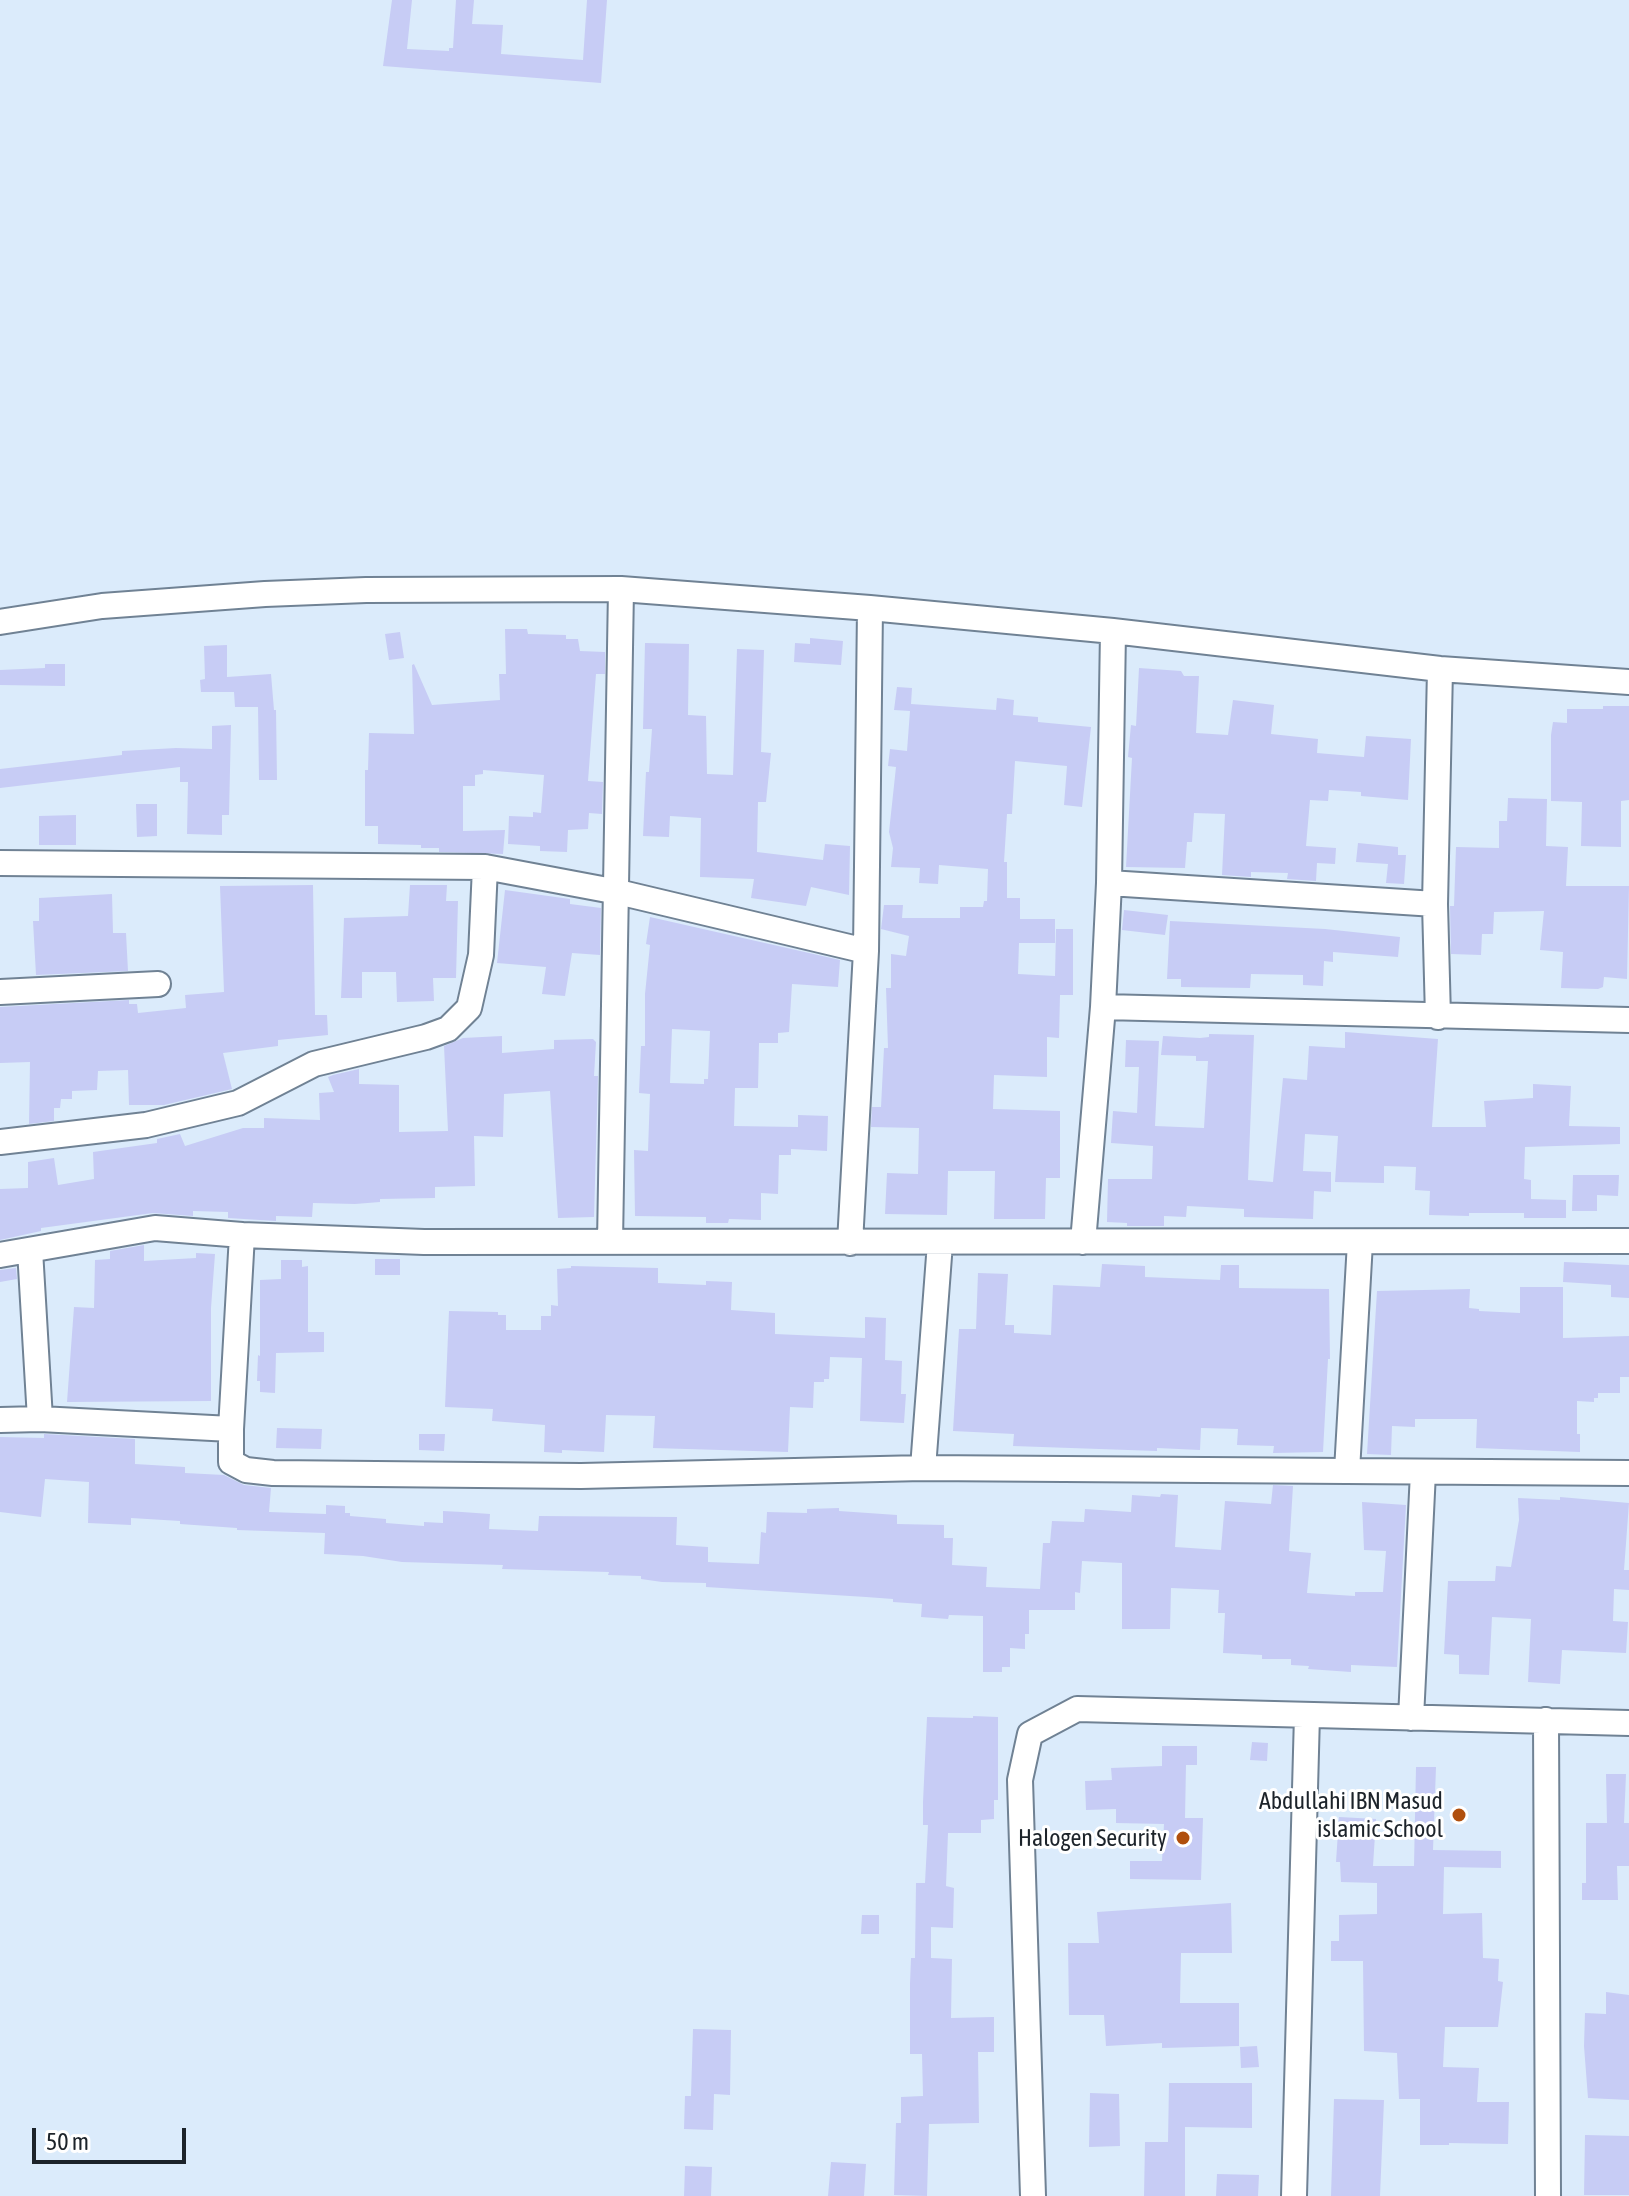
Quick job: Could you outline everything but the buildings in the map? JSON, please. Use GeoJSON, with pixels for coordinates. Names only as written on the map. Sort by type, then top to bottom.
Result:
{"type":"FeatureCollection","features":[{"type":"Feature","properties":{"kind":"street"},"geometry":{"type":"LineString","coordinates":[[610,1242],[621,589]]}},
{"type":"Feature","properties":{"kind":"street"},"geometry":{"type":"LineString","coordinates":[[0,622],[102,606],[280,594],[366,590],[621,589],[1113,631],[1440,669],[1629,682]]}},
{"type":"Feature","properties":{"kind":"street"},"geometry":{"type":"LineString","coordinates":[[850,1243],[866,951],[870,608]]}},
{"type":"Feature","properties":{"kind":"street"},"geometry":{"type":"LineString","coordinates":[[1083,1242],[1103,1007],[1109,883],[1113,631]]}},
{"type":"Feature","properties":{"kind":"street"},"geometry":{"type":"LineString","coordinates":[[1438,1017],[1435,904],[1440,669]]}},
{"type":"Feature","properties":{"kind":"street"},"geometry":{"type":"LineString","coordinates":[[0,863],[485,867],[618,892],[866,951]]}},
{"type":"Feature","properties":{"kind":"street"},"geometry":{"type":"LineString","coordinates":[[0,1142],[146,1125],[238,1103],[314,1064],[448,1029],[469,1008],[481,955],[485,867]]}},
{"type":"Feature","properties":{"kind":"street"},"geometry":{"type":"LineString","coordinates":[[1109,883],[1435,904]]}},
{"type":"Feature","properties":{"kind":"street"},"geometry":{"type":"LineString","coordinates":[[0,992],[158,984]]}},
{"type":"Feature","properties":{"kind":"street"},"geometry":{"type":"LineString","coordinates":[[1103,1007],[1629,1020]]}},
{"type":"Feature","properties":{"kind":"street"},"geometry":{"type":"LineString","coordinates":[[0,1255],[155,1228],[242,1235],[424,1242],[1629,1241]]}},
{"type":"Feature","properties":{"kind":"street"},"geometry":{"type":"LineString","coordinates":[[242,1235],[231,1462],[246,1470],[273,1473],[581,1476],[923,1468],[1629,1473]]}},
{"type":"Feature","properties":{"kind":"street"},"geometry":{"type":"LineString","coordinates":[[1347,1471],[1360,1242]]}},
{"type":"Feature","properties":{"kind":"street"},"geometry":{"type":"LineString","coordinates":[[923,1468],[940,1243]]}},
{"type":"Feature","properties":{"kind":"street"},"geometry":{"type":"LineString","coordinates":[[30,1250],[40,1419]]}},
{"type":"Feature","properties":{"kind":"street"},"geometry":{"type":"LineString","coordinates":[[0,1420],[40,1419],[231,1429]]}},
{"type":"Feature","properties":{"kind":"street"},"geometry":{"type":"LineString","coordinates":[[1411,1718],[1423,1472]]}},
{"type":"Feature","properties":{"kind":"street"},"geometry":{"type":"LineString","coordinates":[[1033,2196],[1020,1780],[1030,1734],[1077,1709],[1629,1723]]}},
{"type":"Feature","properties":{"kind":"street"},"geometry":{"type":"LineString","coordinates":[[1294,2196],[1307,1715]]}},
{"type":"Feature","properties":{"kind":"street"},"geometry":{"type":"LineString","coordinates":[[1546,1720],[1548,2196]]}},
{"type":"Feature","properties":{"kind":"place","name":"Abdullahi IBN Masud islamic School"},"geometry":{"type":"Point","coordinates":[1459,1815]}},
{"type":"Feature","properties":{"kind":"place","name":"Halogen Security"},"geometry":{"type":"Point","coordinates":[1183,1838]}}]}
